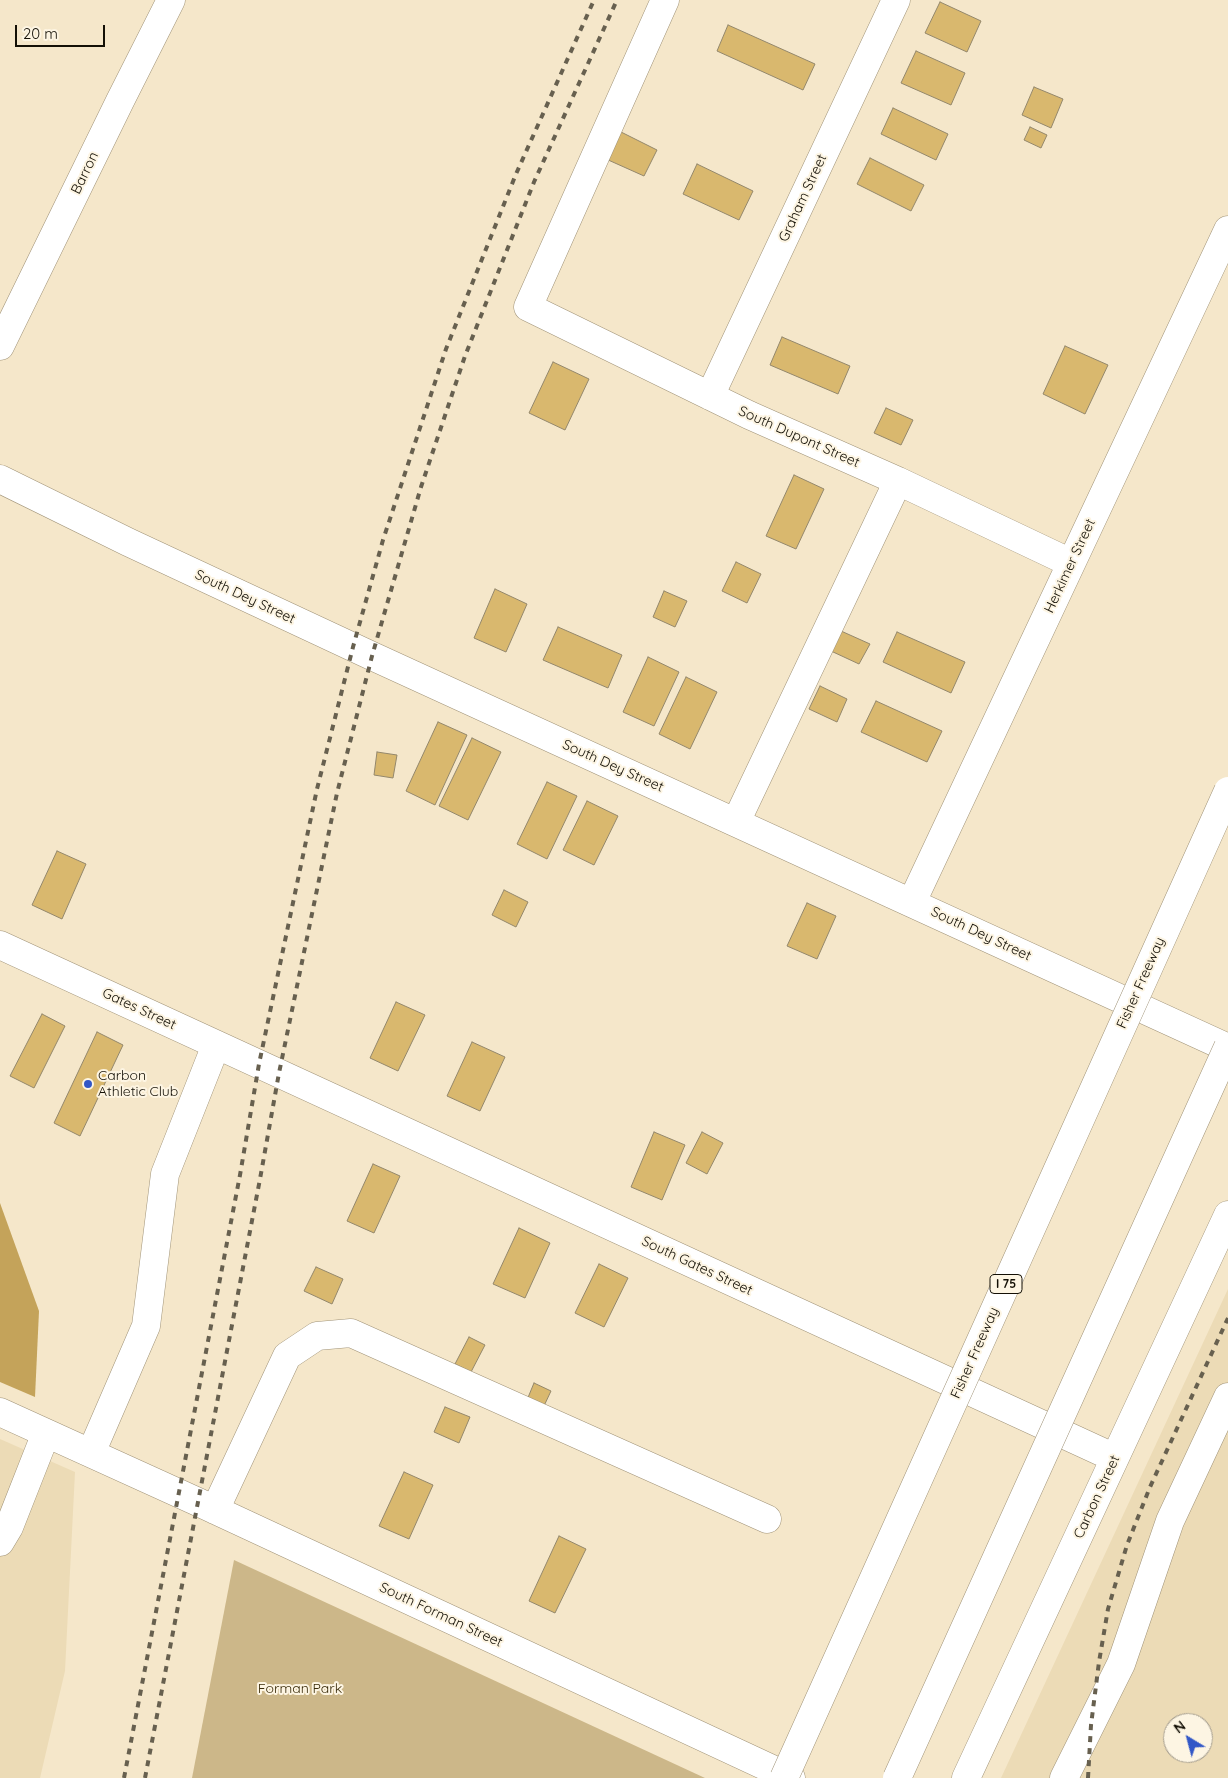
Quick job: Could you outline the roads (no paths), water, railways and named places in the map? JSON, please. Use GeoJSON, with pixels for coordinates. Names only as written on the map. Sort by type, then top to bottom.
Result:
{"type":"FeatureCollection","features":[{"type":"Feature","properties":{"kind":"main road","name":"Barron"},"geometry":{"type":"LineString","coordinates":[[0,346],[171,0]]}},
{"type":"Feature","properties":{"kind":"main road","name":"South Dupont Street"},"geometry":{"type":"LineString","coordinates":[[665,0],[528,307],[749,415],[898,481],[1071,563]]}},
{"type":"Feature","properties":{"kind":"main road","name":"Graham Street"},"geometry":{"type":"LineString","coordinates":[[710,396],[896,0]]}},
{"type":"Feature","properties":{"kind":"main road","name":"Herkimer Street"},"geometry":{"type":"LineString","coordinates":[[912,902],[1228,230]]}},
{"type":"Feature","properties":{"kind":"main road","name":"South Dey Street"},"geometry":{"type":"LineString","coordinates":[[0,479],[137,546],[380,660],[1228,1047]]}},
{"type":"Feature","properties":{"kind":"main road"},"geometry":{"type":"LineString","coordinates":[[736,822],[898,481]]}},
{"type":"Feature","properties":{"kind":"main road","name":"Fisher Freeway"},"geometry":{"type":"LineString","coordinates":[[784,1778],[1228,791]]}},
{"type":"Feature","properties":{"kind":"main road","name":"Gates Street"},"geometry":{"type":"LineString","coordinates":[[0,945],[279,1073]]}},
{"type":"Feature","properties":{"kind":"main road"},"geometry":{"type":"LineString","coordinates":[[91,1452],[146,1326],[165,1174],[216,1045]]}},
{"type":"Feature","properties":{"kind":"main road"},"geometry":{"type":"LineString","coordinates":[[897,1778],[1228,1047]]}},
{"type":"Feature","properties":{"kind":"main road","name":"South Gates Street"},"geometry":{"type":"LineString","coordinates":[[279,1073],[1115,1458]]}},
{"type":"Feature","properties":{"kind":"main road","name":"Carbon Street"},"geometry":{"type":"LineString","coordinates":[[966,1778],[1228,1215]]}},
{"type":"Feature","properties":{"kind":"main road"},"geometry":{"type":"LineString","coordinates":[[216,1510],[287,1356],[317,1336],[350,1333],[767,1519]]}},
{"type":"Feature","properties":{"kind":"main road"},"geometry":{"type":"LineString","coordinates":[[1064,1778],[1121,1664],[1170,1521],[1228,1397]]}},
{"type":"Feature","properties":{"kind":"main road","name":"South Forman Street"},"geometry":{"type":"LineString","coordinates":[[0,1412],[91,1452],[790,1778]]}},
{"type":"Feature","properties":{"kind":"main road"},"geometry":{"type":"LineString","coordinates":[[0,1542],[9,1527],[46,1433]]}},
{"type":"Feature","properties":{"kind":"railway"},"geometry":{"type":"LineString","coordinates":[[124,1778],[240,1175],[259,1064],[317,789],[353,647],[383,540],[446,349],[516,174],[594,0]]}},
{"type":"Feature","properties":{"kind":"railway"},"geometry":{"type":"LineString","coordinates":[[145,1778],[279,1073],[337,793],[372,656],[421,487],[465,356],[534,182],[617,0]]}},
{"type":"Feature","properties":{"kind":"railway"},"geometry":{"type":"LineString","coordinates":[[1088,1778],[1091,1725],[1099,1662],[1108,1609],[1127,1545],[1150,1487],[1228,1318]]}},
{"type":"Feature","properties":{"kind":"place","name":"Carbon Athletic Club"},"geometry":{"type":"Point","coordinates":[88,1084]}},
{"type":"Feature","properties":{"kind":"park label","name":"Forman Park"},"geometry":{"type":"Point","coordinates":[300,1689]}}]}
